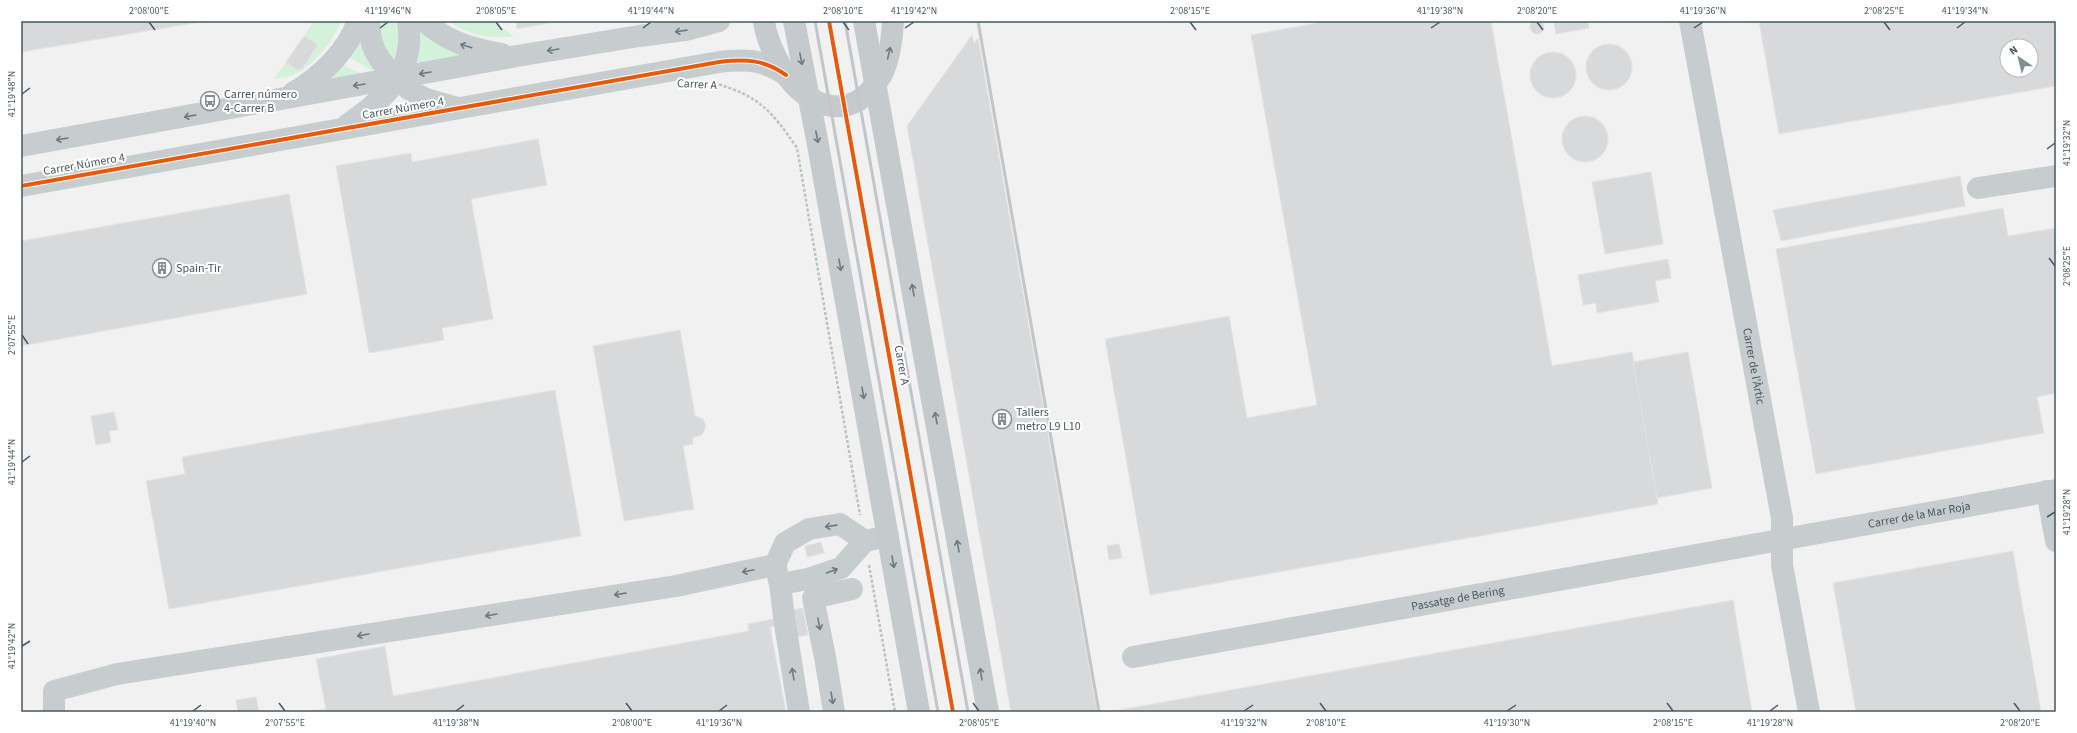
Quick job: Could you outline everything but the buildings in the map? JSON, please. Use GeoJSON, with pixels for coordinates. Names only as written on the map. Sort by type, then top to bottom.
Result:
{"type":"FeatureCollection","features":[{"type":"Feature","properties":{"kind":"main road"},"geometry":{"type":"LineString","coordinates":[[764,21],[775,57],[786,75],[809,99],[822,105],[834,108],[845,106],[865,96],[876,83],[888,58],[893,21]]}},
{"type":"Feature","properties":{"kind":"main road"},"geometry":{"type":"LineString","coordinates":[[794,21],[919,712]]}},
{"type":"Feature","properties":{"kind":"main road","name":"Carrer A"},"geometry":{"type":"LineString","coordinates":[[864,21],[988,712]]}},
{"type":"Feature","properties":{"kind":"street"},"geometry":{"type":"LineString","coordinates":[[287,97],[308,84],[336,58],[347,44],[358,21]]}},
{"type":"Feature","properties":{"kind":"street"},"geometry":{"type":"LineString","coordinates":[[369,21],[372,43],[377,54],[410,91],[424,98],[458,108]]}},
{"type":"Feature","properties":{"kind":"street"},"geometry":{"type":"LineString","coordinates":[[342,128],[385,96],[397,78],[409,50],[411,39],[408,21]]}},
{"type":"Feature","properties":{"kind":"street"},"geometry":{"type":"LineString","coordinates":[[424,21],[458,44],[477,50],[517,56]]}},
{"type":"Feature","properties":{"kind":"street"},"geometry":{"type":"LineString","coordinates":[[21,146],[517,56],[685,30],[719,21]]}},
{"type":"Feature","properties":{"kind":"street","name":"Carrer de l'Àrtic"},"geometry":{"type":"LineString","coordinates":[[1690,21],[1782,518],[1782,564],[1809,712]]}},
{"type":"Feature","properties":{"kind":"street","name":"Carrer Número 4"},"geometry":{"type":"LineString","coordinates":[[21,186],[719,62],[754,61],[769,64],[786,75]]}},
{"type":"Feature","properties":{"kind":"street"},"geometry":{"type":"LineString","coordinates":[[1978,188],[2056,176]]}},
{"type":"Feature","properties":{"kind":"street"},"geometry":{"type":"LineString","coordinates":[[2052,491],[2056,541]]}},
{"type":"Feature","properties":{"kind":"street","name":"Carrer de la Mar Roja"},"geometry":{"type":"LineString","coordinates":[[1782,539],[2052,491]]}},
{"type":"Feature","properties":{"kind":"street"},"geometry":{"type":"LineString","coordinates":[[799,712],[778,574],[784,543],[809,529],[840,524],[865,541]]}},
{"type":"Feature","properties":{"kind":"street"},"geometry":{"type":"LineString","coordinates":[[810,588],[841,568],[865,541],[888,536]]}},
{"type":"Feature","properties":{"kind":"street","name":"Passatge de Bering"},"geometry":{"type":"LineString","coordinates":[[1133,657],[1782,539]]}},
{"type":"Feature","properties":{"kind":"street"},"geometry":{"type":"LineString","coordinates":[[54,712],[54,692],[117,674],[676,586],[778,574],[810,588],[852,589]]}},
{"type":"Feature","properties":{"kind":"street"},"geometry":{"type":"LineString","coordinates":[[810,588],[825,657],[834,712]]}},
{"type":"Feature","properties":{"kind":"green space"},"geometry":{"type":"Polygon","coordinates":[[[314,21],[342,21],[323,51],[303,70],[293,75],[274,79],[286,62],[297,70],[302,69],[318,46],[304,36],[314,21]]]}},
{"type":"Feature","properties":{"kind":"green space"},"geometry":{"type":"Polygon","coordinates":[[[377,21],[398,21],[401,33],[395,63],[384,52],[377,21]]]}},
{"type":"Feature","properties":{"kind":"green space"},"geometry":{"type":"Polygon","coordinates":[[[448,21],[493,21],[514,36],[488,37],[463,30],[448,21]]]}},
{"type":"Feature","properties":{"kind":"green space"},"geometry":{"type":"Polygon","coordinates":[[[423,29],[467,55],[414,63],[417,31],[423,29]]]}},
{"type":"Feature","properties":{"kind":"green space"},"geometry":{"type":"Polygon","coordinates":[[[362,32],[376,71],[373,71],[348,56],[362,32]]]}},
{"type":"Feature","properties":{"kind":"green space"},"geometry":{"type":"Polygon","coordinates":[[[341,64],[361,74],[324,80],[341,64]]]}},
{"type":"Feature","properties":{"kind":"railway"},"geometry":{"type":"LineString","coordinates":[[815,21],[938,712]]}},
{"type":"Feature","properties":{"kind":"railway"},"geometry":{"type":"LineString","coordinates":[[845,21],[968,712]]}},
{"type":"Feature","properties":{"kind":"railway"},"geometry":{"type":"LineString","coordinates":[[978,21],[1099,712]]}},
{"type":"Feature","properties":{"kind":"cycle path"},"geometry":{"type":"LineString","coordinates":[[829,21],[953,712]]}},
{"type":"Feature","properties":{"kind":"cycle path"},"geometry":{"type":"LineString","coordinates":[[21,186],[719,62],[754,61],[770,66],[786,75]]}},
{"type":"Feature","properties":{"kind":"place","name":"Carrer número 4-Carrer B"},"geometry":{"type":"Point","coordinates":[210,101]}},
{"type":"Feature","properties":{"kind":"place","name":"Spain-Tir"},"geometry":{"type":"Point","coordinates":[162,268]}},
{"type":"Feature","properties":{"kind":"place","name":"Tallers metro L9 L10"},"geometry":{"type":"Point","coordinates":[1002,419]}}]}
